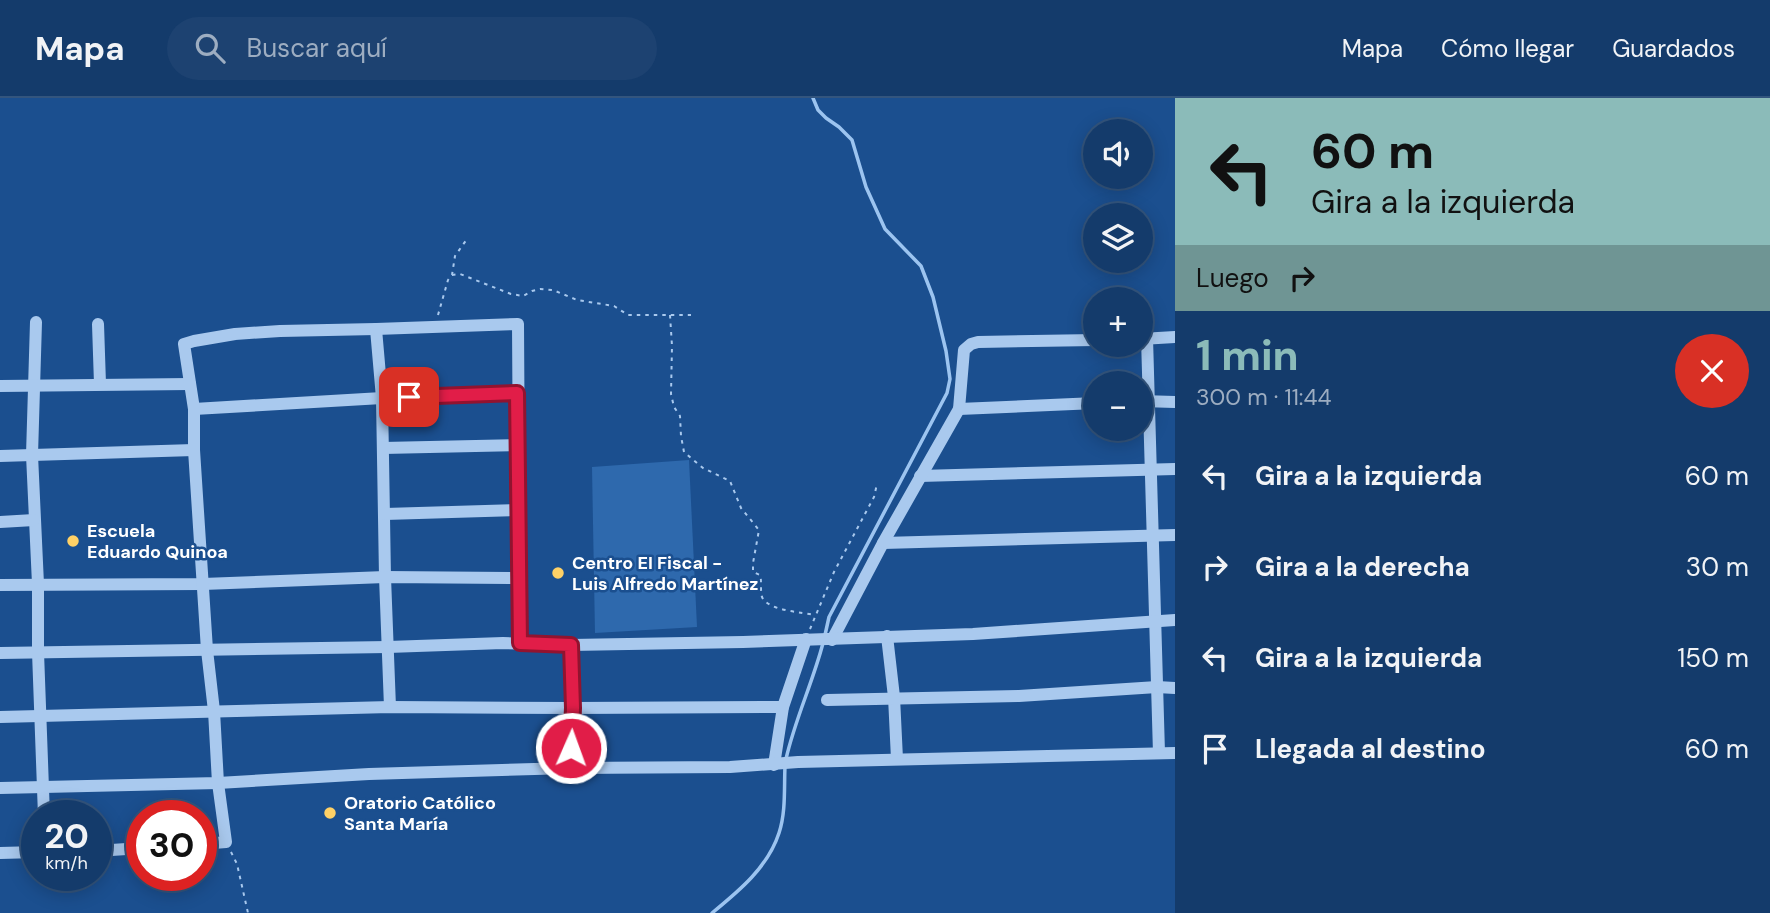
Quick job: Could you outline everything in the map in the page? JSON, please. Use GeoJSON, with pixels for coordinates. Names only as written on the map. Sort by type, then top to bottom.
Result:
{"type":"FeatureCollection","features":[{"type":"Feature","properties":{"kind":"street"},"geometry":{"type":"LineString","coordinates":[[36,322],[32,455],[43,800]]}},
{"type":"Feature","properties":{"kind":"street"},"geometry":{"type":"LineString","coordinates":[[98,324],[100,384]]}},
{"type":"Feature","properties":{"kind":"street"},"geometry":{"type":"LineString","coordinates":[[217,843],[226,842],[218,783],[207,650],[194,450],[194,409],[184,345],[235,334],[281,331],[518,324],[520,643]]}},
{"type":"Feature","properties":{"kind":"street"},"geometry":{"type":"LineString","coordinates":[[376,329],[382,398],[390,707]]}},
{"type":"Feature","properties":{"kind":"street"},"geometry":{"type":"LineString","coordinates":[[1153,338],[1175,337]]}},
{"type":"Feature","properties":{"kind":"street"},"geometry":{"type":"LineString","coordinates":[[832,640],[959,409],[964,350],[978,342],[1083,340]]}},
{"type":"Feature","properties":{"kind":"street"},"geometry":{"type":"LineString","coordinates":[[0,386],[190,384]]}},
{"type":"Feature","properties":{"kind":"street"},"geometry":{"type":"LineString","coordinates":[[194,409],[517,393]]}},
{"type":"Feature","properties":{"kind":"street"},"geometry":{"type":"LineString","coordinates":[[1153,401],[1175,402]]}},
{"type":"Feature","properties":{"kind":"street"},"geometry":{"type":"LineString","coordinates":[[959,409],[1083,404]]}},
{"type":"Feature","properties":{"kind":"street"},"geometry":{"type":"LineString","coordinates":[[1148,441],[1158,753]]}},
{"type":"Feature","properties":{"kind":"street"},"geometry":{"type":"LineString","coordinates":[[383,448],[518,444]]}},
{"type":"Feature","properties":{"kind":"street"},"geometry":{"type":"LineString","coordinates":[[0,456],[194,450]]}},
{"type":"Feature","properties":{"kind":"street"},"geometry":{"type":"LineString","coordinates":[[920,476],[1175,469]]}},
{"type":"Feature","properties":{"kind":"street"},"geometry":{"type":"LineString","coordinates":[[385,514],[518,510]]}},
{"type":"Feature","properties":{"kind":"street"},"geometry":{"type":"LineString","coordinates":[[0,522],[34,520]]}},
{"type":"Feature","properties":{"kind":"street"},"geometry":{"type":"LineString","coordinates":[[883,543],[1175,535]]}},
{"type":"Feature","properties":{"kind":"street"},"geometry":{"type":"LineString","coordinates":[[0,585],[203,584],[385,576],[519,578]]}},
{"type":"Feature","properties":{"kind":"street"},"geometry":{"type":"LineString","coordinates":[[0,653],[832,640],[973,634],[1175,620]]}},
{"type":"Feature","properties":{"kind":"street"},"geometry":{"type":"LineString","coordinates":[[887,636],[897,759]]}},
{"type":"Feature","properties":{"kind":"street"},"geometry":{"type":"LineString","coordinates":[[774,765],[783,706],[806,639]]}},
{"type":"Feature","properties":{"kind":"street"},"geometry":{"type":"LineString","coordinates":[[570,768],[573,708],[571,645]]}},
{"type":"Feature","properties":{"kind":"street"},"geometry":{"type":"LineString","coordinates":[[827,700],[1019,696],[1175,688]]}},
{"type":"Feature","properties":{"kind":"street"},"geometry":{"type":"LineString","coordinates":[[0,717],[390,707],[783,706]]}},
{"type":"Feature","properties":{"kind":"street"},"geometry":{"type":"LineString","coordinates":[[0,788],[218,783],[369,774],[570,768],[730,767],[798,762],[1175,753]]}},
{"type":"Feature","properties":{"kind":"street"},"geometry":{"type":"LineString","coordinates":[[0,853],[21,852]]}},
{"type":"Feature","properties":{"kind":"path"},"geometry":{"type":"LineString","coordinates":[[436,326],[455,256],[467,239]]}},
{"type":"Feature","properties":{"kind":"path"},"geometry":{"type":"LineString","coordinates":[[452,275],[460,274],[523,296],[540,289],[553,290],[577,300],[614,306],[628,315],[691,315]]}},
{"type":"Feature","properties":{"kind":"path"},"geometry":{"type":"LineString","coordinates":[[670,315],[671,394],[674,407],[680,416],[684,452],[703,468],[730,481],[741,508],[759,530],[753,572],[760,575],[762,597],[785,611],[815,615]]}},
{"type":"Feature","properties":{"kind":"path"},"geometry":{"type":"LineString","coordinates":[[806,639],[834,572],[874,497],[877,484]]}},
{"type":"Feature","properties":{"kind":"path"},"geometry":{"type":"LineString","coordinates":[[226,842],[237,864],[248,913]]}},
{"type":"Feature","properties":{"kind":"shaded area"},"geometry":{"type":"Polygon","coordinates":[[[689,460],[697,627],[595,633],[592,467],[689,460]]]}},
{"type":"Feature","properties":{"kind":"waterway"},"geometry":{"type":"LineString","coordinates":[[813,98],[818,110],[852,140],[866,187],[885,229],[921,266],[933,297],[950,379],[947,393],[829,617],[825,635]]}},
{"type":"Feature","properties":{"kind":"waterway"},"geometry":{"type":"LineString","coordinates":[[786,759],[823,643]]}},
{"type":"Feature","properties":{"kind":"waterway"},"geometry":{"type":"LineString","coordinates":[[712,913],[752,878],[774,845],[783,817],[785,766]]}},
{"type":"Feature","properties":{"kind":"place","name":"Escuela Eduardo Quinoa"},"geometry":{"type":"Point","coordinates":[73,541]}},
{"type":"Feature","properties":{"kind":"place","name":"Centro EI Fiscal - Luis Alfredo Martínez"},"geometry":{"type":"Point","coordinates":[558,573]}},
{"type":"Feature","properties":{"kind":"place","name":"Oratorio Católico Santa María"},"geometry":{"type":"Point","coordinates":[330,813]}},
{"type":"Feature","properties":{"kind":"route"},"geometry":{"type":"LineString","coordinates":[[409,397],[517,393],[520,643],[571,645],[571,748]]}}]}
